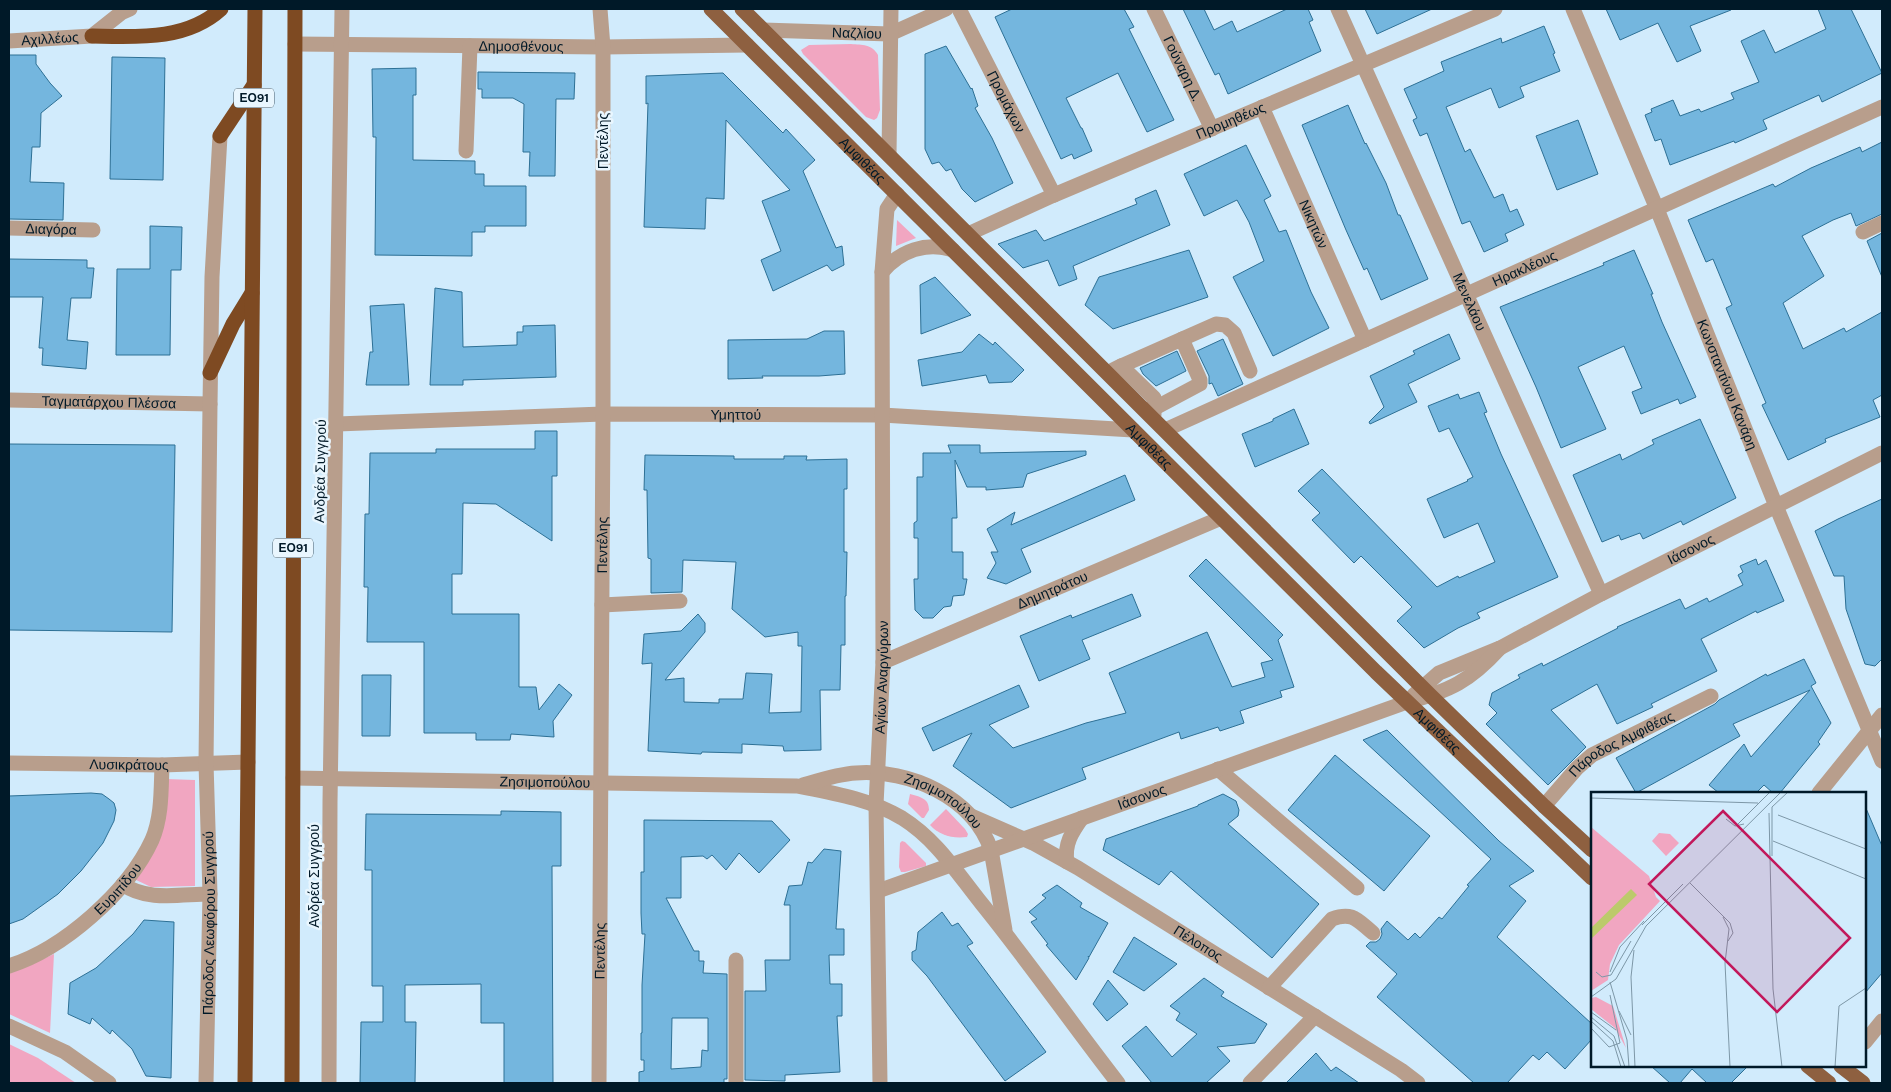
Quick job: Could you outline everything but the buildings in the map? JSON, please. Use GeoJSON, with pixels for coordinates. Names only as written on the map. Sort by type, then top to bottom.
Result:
{"type":"FeatureCollection","features":[{"type":"Feature","properties":{"kind":"highway"},"geometry":{"type":"LineString","coordinates":[[92,36],[142,36],[171,33],[185,30],[206,20],[221,9]]}},
{"type":"Feature","properties":{"kind":"highway","name":"ΕΟ91"},"geometry":{"type":"LineString","coordinates":[[245,1083],[255,9]]}},
{"type":"Feature","properties":{"kind":"highway","name":"Ανδρέα Συγγρού"},"geometry":{"type":"LineString","coordinates":[[292,1083],[295,9]]}},
{"type":"Feature","properties":{"kind":"highway"},"geometry":{"type":"LineString","coordinates":[[220,136],[254,85]]}},
{"type":"Feature","properties":{"kind":"highway"},"geometry":{"type":"LineString","coordinates":[[210,374],[233,324],[252,292]]}},
{"type":"Feature","properties":{"kind":"main road","name":"Αμφιθέας"},"geometry":{"type":"LineString","coordinates":[[711,9],[1407,702],[1591,877]]}},
{"type":"Feature","properties":{"kind":"main road","name":"Αμφιθέας"},"geometry":{"type":"LineString","coordinates":[[742,9],[1107,373],[1155,414],[1165,430],[1426,692],[1591,849]]}},
{"type":"Feature","properties":{"kind":"main road"},"geometry":{"type":"LineString","coordinates":[[1809,1067],[1829,1083]]}},
{"type":"Feature","properties":{"kind":"main road"},"geometry":{"type":"LineString","coordinates":[[1844,1067],[1863,1083]]}},
{"type":"Feature","properties":{"kind":"street"},"geometry":{"type":"LineString","coordinates":[[92,36],[121,13],[130,9]]}},
{"type":"Feature","properties":{"kind":"street","name":"Ανδρέα Συγγρού"},"geometry":{"type":"LineString","coordinates":[[329,1083],[331,777],[343,44],[342,9]]}},
{"type":"Feature","properties":{"kind":"street","name":"Πεντέλης"},"geometry":{"type":"LineString","coordinates":[[599,1083],[603,414],[603,47],[600,9]]}},
{"type":"Feature","properties":{"kind":"street"},"geometry":{"type":"LineString","coordinates":[[888,155],[891,9]]}},
{"type":"Feature","properties":{"kind":"street","name":"Ναζλίου"},"geometry":{"type":"LineString","coordinates":[[762,30],[890,34],[946,9]]}},
{"type":"Feature","properties":{"kind":"street","name":"Προμάχων"},"geometry":{"type":"LineString","coordinates":[[959,9],[1054,194]]}},
{"type":"Feature","properties":{"kind":"street","name":"Γούναρη Δ."},"geometry":{"type":"LineString","coordinates":[[1154,9],[1212,129]]}},
{"type":"Feature","properties":{"kind":"street","name":"Μενελάου"},"geometry":{"type":"LineString","coordinates":[[1338,9],[1602,594]]}},
{"type":"Feature","properties":{"kind":"street","name":"Προμηθέως"},"geometry":{"type":"LineString","coordinates":[[968,234],[1054,194],[1495,9]]}},
{"type":"Feature","properties":{"kind":"street","name":"Κωνσταντίνου Κανάρη"},"geometry":{"type":"LineString","coordinates":[[1573,9],[1657,209],[1776,506],[1882,761]]}},
{"type":"Feature","properties":{"kind":"street","name":"Αχιλλέως"},"geometry":{"type":"LineString","coordinates":[[9,41],[92,36]]}},
{"type":"Feature","properties":{"kind":"street","name":"Δημοσθένους"},"geometry":{"type":"LineString","coordinates":[[294,44],[603,47],[747,45]]}},
{"type":"Feature","properties":{"kind":"street"},"geometry":{"type":"LineString","coordinates":[[466,150],[470,46]]}},
{"type":"Feature","properties":{"kind":"street","name":"Νικητών"},"geometry":{"type":"LineString","coordinates":[[1262,107],[1365,340]]}},
{"type":"Feature","properties":{"kind":"street","name":"Ηρακλέους"},"geometry":{"type":"LineString","coordinates":[[1165,430],[1882,107]]}},
{"type":"Feature","properties":{"kind":"street"},"geometry":{"type":"LineString","coordinates":[[206,763],[212,278],[220,136]]}},
{"type":"Feature","properties":{"kind":"street","name":"Αγίων Αναργύρων"},"geometry":{"type":"LineString","coordinates":[[880,1083],[876,805],[882,662],[882,272],[887,210],[897,194]]}},
{"type":"Feature","properties":{"kind":"street"},"geometry":{"type":"LineString","coordinates":[[1863,232],[1882,223]]}},
{"type":"Feature","properties":{"kind":"street","name":"Διαγόρα"},"geometry":{"type":"LineString","coordinates":[[9,228],[93,230]]}},
{"type":"Feature","properties":{"kind":"street"},"geometry":{"type":"LineString","coordinates":[[882,272],[896,259],[917,248],[937,246],[953,250]]}},
{"type":"Feature","properties":{"kind":"street"},"geometry":{"type":"LineString","coordinates":[[1107,373],[1216,324],[1225,325],[1234,333],[1250,371]]}},
{"type":"Feature","properties":{"kind":"street"},"geometry":{"type":"LineString","coordinates":[[1155,414],[1200,384],[1182,339]]}},
{"type":"Feature","properties":{"kind":"street"},"geometry":{"type":"LineString","coordinates":[[1121,366],[1154,398],[1155,414]]}},
{"type":"Feature","properties":{"kind":"street","name":"Ταγματάρχου Πλέσσα"},"geometry":{"type":"LineString","coordinates":[[9,400],[210,404]]}},
{"type":"Feature","properties":{"kind":"street","name":"Υμηττού"},"geometry":{"type":"LineString","coordinates":[[337,424],[603,414],[882,415],[1133,430]]}},
{"type":"Feature","properties":{"kind":"street","name":"Ιάσονος"},"geometry":{"type":"LineString","coordinates":[[878,891],[1407,702],[1426,692],[1454,687],[1469,678],[1500,648],[1602,594],[1882,453]]}},
{"type":"Feature","properties":{"kind":"street","name":"Δημητράτου"},"geometry":{"type":"LineString","coordinates":[[882,662],[1221,518]]}},
{"type":"Feature","properties":{"kind":"street"},"geometry":{"type":"LineString","coordinates":[[602,605],[680,601]]}},
{"type":"Feature","properties":{"kind":"street","name":"Πάροδος Αμφιθέας"},"geometry":{"type":"LineString","coordinates":[[1544,806],[1577,768],[1592,755],[1712,696]]}},
{"type":"Feature","properties":{"kind":"street"},"geometry":{"type":"LineString","coordinates":[[1820,792],[1882,715]]}},
{"type":"Feature","properties":{"kind":"street","name":"Λυσικράτους"},"geometry":{"type":"LineString","coordinates":[[9,763],[162,765],[248,762]]}},
{"type":"Feature","properties":{"kind":"street","name":"Πάροδος Λεωφόρου Συγγρού"},"geometry":{"type":"LineString","coordinates":[[206,763],[210,894],[206,1083]]}},
{"type":"Feature","properties":{"kind":"street","name":"Ευριπίδου"},"geometry":{"type":"LineString","coordinates":[[9,966],[22,962],[76,929],[103,906],[123,884],[141,860],[152,839],[159,815],[162,765]]}},
{"type":"Feature","properties":{"kind":"street"},"geometry":{"type":"LineString","coordinates":[[1218,769],[1357,888]]}},
{"type":"Feature","properties":{"kind":"street","name":"Ζησιμοπούλου"},"geometry":{"type":"LineString","coordinates":[[797,786],[856,773],[892,774],[921,783],[951,800],[971,816],[980,827],[991,850],[1005,931]]}},
{"type":"Feature","properties":{"kind":"street","name":"Ζησιμοπούλου"},"geometry":{"type":"LineString","coordinates":[[293,778],[331,777],[797,786],[838,794],[876,805],[902,818],[926,835],[952,864],[1005,931],[1118,1083]]}},
{"type":"Feature","properties":{"kind":"street","name":"Πέλοπος"},"geometry":{"type":"LineString","coordinates":[[971,816],[1024,838],[1067,862],[1401,1070],[1418,1083]]}},
{"type":"Feature","properties":{"kind":"street"},"geometry":{"type":"LineString","coordinates":[[1067,862],[1065,852],[1070,836],[1082,818]]}},
{"type":"Feature","properties":{"kind":"street"},"geometry":{"type":"LineString","coordinates":[[123,884],[132,891],[148,895],[210,894]]}},
{"type":"Feature","properties":{"kind":"street"},"geometry":{"type":"LineString","coordinates":[[1268,988],[1332,919],[1343,915],[1351,916],[1373,933]]}},
{"type":"Feature","properties":{"kind":"street"},"geometry":{"type":"LineString","coordinates":[[736,960],[736,1083]]}},
{"type":"Feature","properties":{"kind":"street"},"geometry":{"type":"LineString","coordinates":[[1250,1083],[1315,1016]]}},
{"type":"Feature","properties":{"kind":"street"},"geometry":{"type":"LineString","coordinates":[[1866,1041],[1882,1021]]}},
{"type":"Feature","properties":{"kind":"street"},"geometry":{"type":"LineString","coordinates":[[9,1026],[65,1052],[109,1083]]}},
{"type":"Feature","properties":{"kind":"shaded area"},"geometry":{"type":"Polygon","coordinates":[[[851,44],[870,47],[878,55],[880,110],[877,118],[874,120],[866,117],[801,50],[809,45],[851,44]]]}},
{"type":"Feature","properties":{"kind":"shaded area"},"geometry":{"type":"Polygon","coordinates":[[[897,220],[916,238],[896,246],[897,220]]]}},
{"type":"Feature","properties":{"kind":"shaded area"},"geometry":{"type":"Polygon","coordinates":[[[166,779],[195,780],[195,886],[151,887],[134,879],[166,779]]]}},
{"type":"Feature","properties":{"kind":"shaded area"},"geometry":{"type":"Polygon","coordinates":[[[910,794],[926,800],[929,810],[924,818],[908,804],[910,794]]]}},
{"type":"Feature","properties":{"kind":"shaded area"},"geometry":{"type":"Polygon","coordinates":[[[946,809],[965,829],[968,834],[967,837],[946,836],[930,825],[946,809]]]}},
{"type":"Feature","properties":{"kind":"shaded area"},"geometry":{"type":"Polygon","coordinates":[[[902,841],[926,863],[926,866],[901,872],[899,867],[900,843],[902,841]]]}},
{"type":"Feature","properties":{"kind":"shaded area"},"geometry":{"type":"Polygon","coordinates":[[[54,954],[50,1033],[9,1014],[9,972],[54,954]]]}},
{"type":"Feature","properties":{"kind":"shaded area"},"geometry":{"type":"Polygon","coordinates":[[[9,1044],[38,1058],[76,1083],[9,1083],[9,1044]]]}}]}
